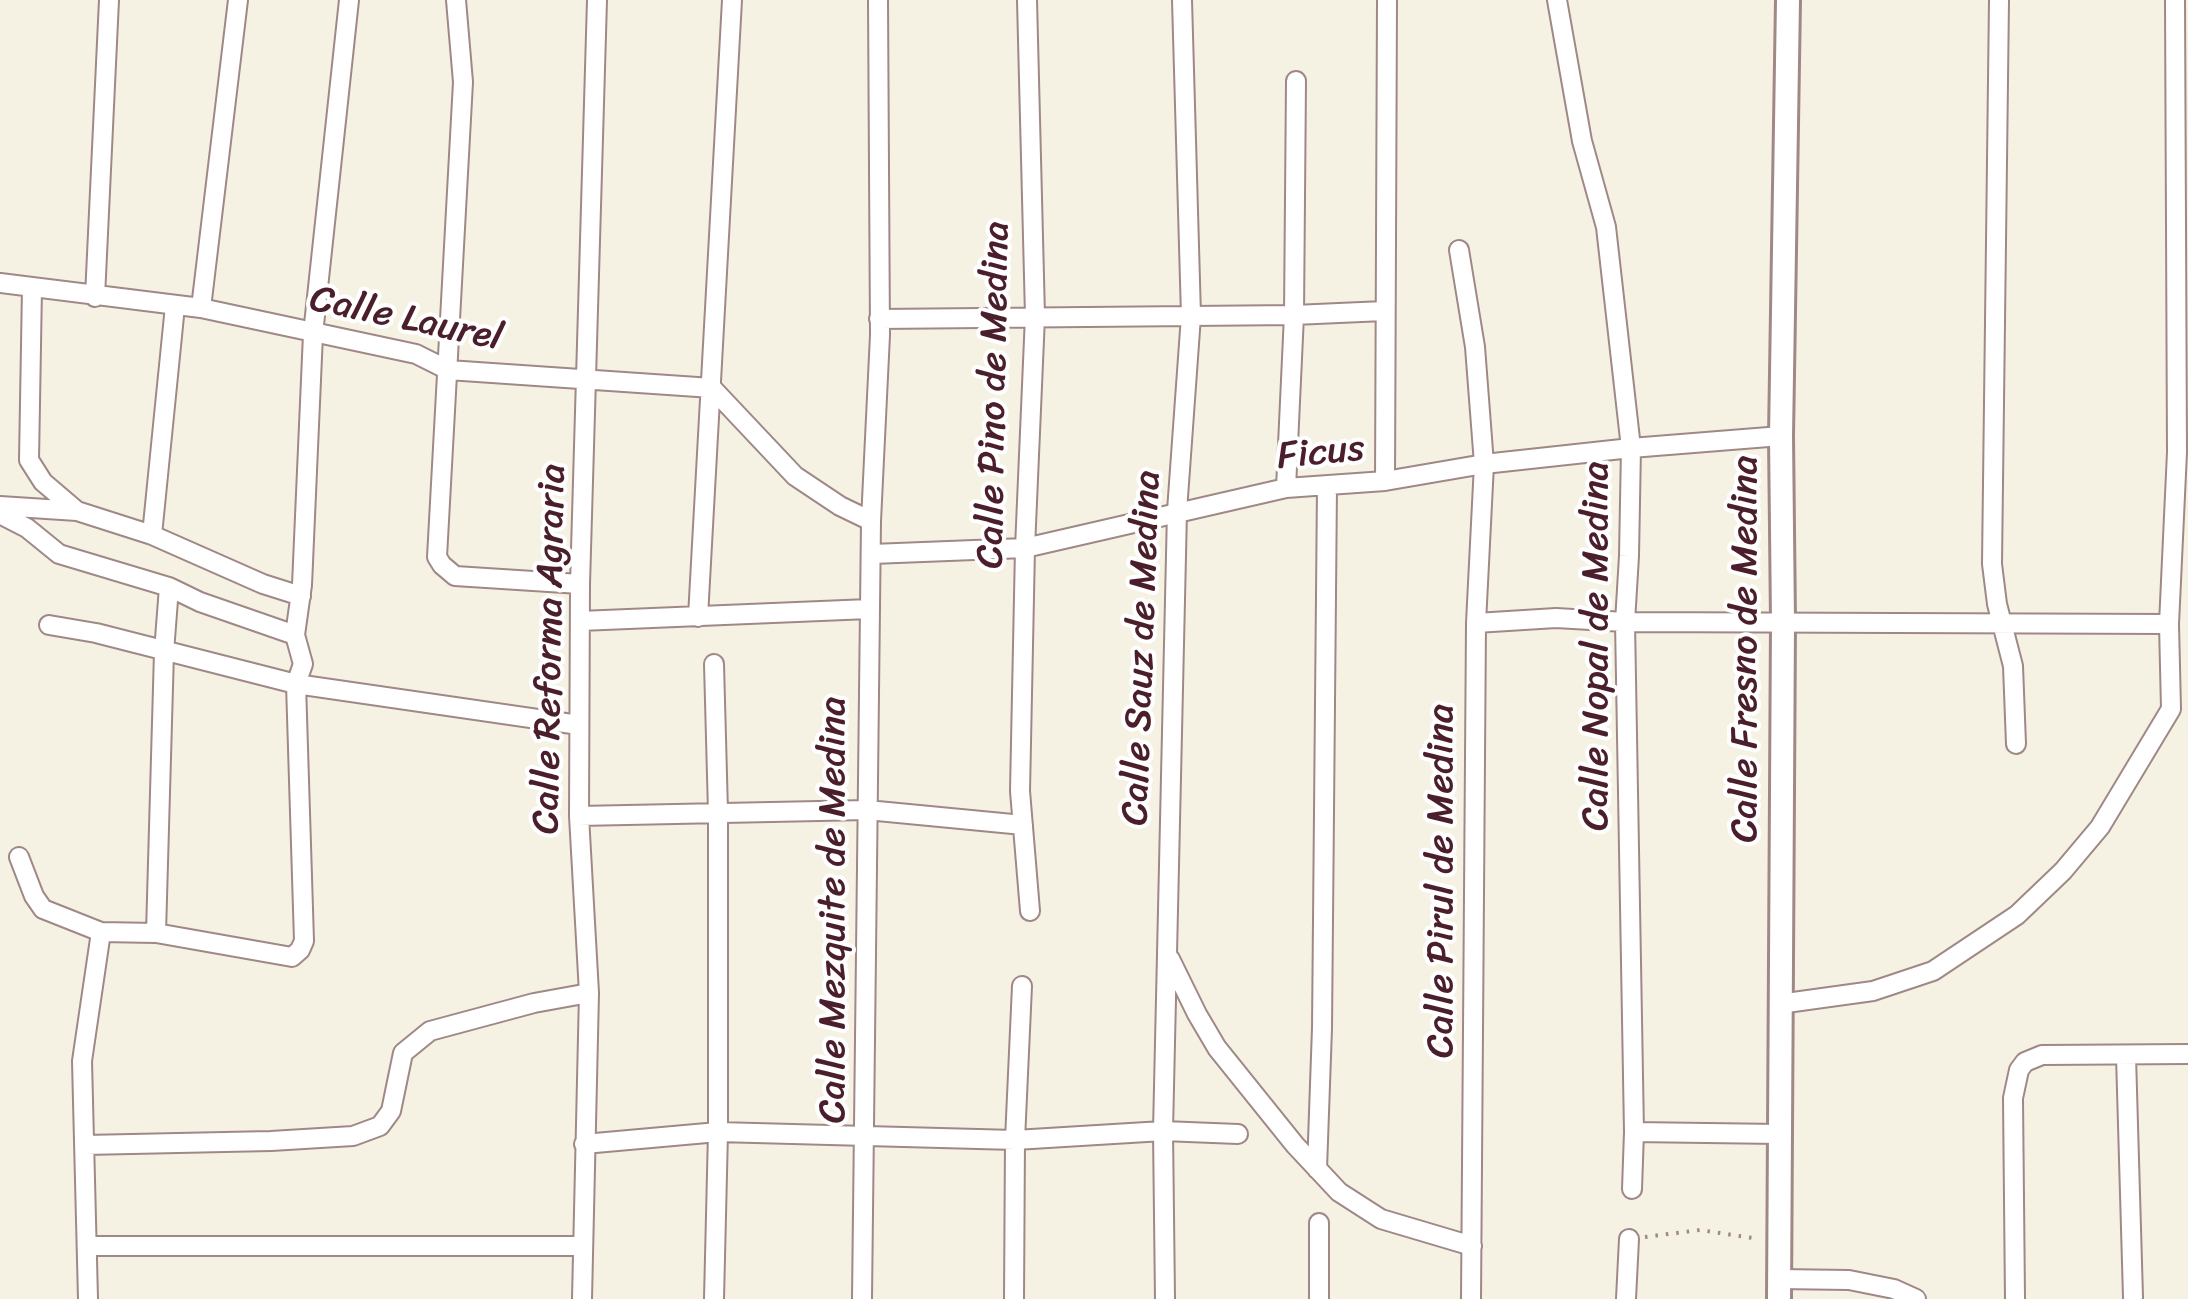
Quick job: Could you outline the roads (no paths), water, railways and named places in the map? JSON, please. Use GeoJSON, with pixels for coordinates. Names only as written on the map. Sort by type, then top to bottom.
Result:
{"type":"FeatureCollection","features":[{"type":"Feature","properties":{"kind":"street"},"geometry":{"type":"LineString","coordinates":[[96,297],[109,0]]}},
{"type":"Feature","properties":{"kind":"street"},"geometry":{"type":"LineString","coordinates":[[201,308],[238,0]]}},
{"type":"Feature","properties":{"kind":"street"},"geometry":{"type":"LineString","coordinates":[[19,857],[43,909],[101,932],[156,934],[292,957],[304,941],[296,684],[302,664],[295,636],[301,596],[313,334],[349,0]]}},
{"type":"Feature","properties":{"kind":"street"},"geometry":{"type":"LineString","coordinates":[[456,0],[463,82],[438,557],[442,566],[456,576],[580,584]]}},
{"type":"Feature","properties":{"kind":"street","name":"Calle Reforma Agraria"},"geometry":{"type":"LineString","coordinates":[[582,1299],[589,992],[579,816],[580,584],[597,0]]}},
{"type":"Feature","properties":{"kind":"street"},"geometry":{"type":"LineString","coordinates":[[698,617],[732,0]]}},
{"type":"Feature","properties":{"kind":"street","name":"Calle Mezquite de Medina"},"geometry":{"type":"LineString","coordinates":[[862,1299],[869,609],[880,320],[878,0]]}},
{"type":"Feature","properties":{"kind":"street","name":"Calle Pino de Medina"},"geometry":{"type":"LineString","coordinates":[[1026,0],[1035,316],[1024,548],[1020,790],[1030,911]]}},
{"type":"Feature","properties":{"kind":"street","name":"Calle Sauz de Medina"},"geometry":{"type":"LineString","coordinates":[[1165,1299],[1163,1131],[1178,512],[1191,316],[1182,0]]}},
{"type":"Feature","properties":{"kind":"street"},"geometry":{"type":"LineString","coordinates":[[1386,0],[1386,481]]}},
{"type":"Feature","properties":{"kind":"street","name":"Calle Nopal de Medina"},"geometry":{"type":"LineString","coordinates":[[1557,0],[1582,141],[1606,227],[1630,448],[1630,556],[1625,622],[1632,1189]]}},
{"type":"Feature","properties":{"kind":"street","name":"Calle Fresno de Medina"},"geometry":{"type":"LineString","coordinates":[[1779,1289],[1783,622],[1780,436],[1788,0]]}},
{"type":"Feature","properties":{"kind":"street"},"geometry":{"type":"LineString","coordinates":[[1999,0],[1992,564],[2012,666],[2016,744]]}},
{"type":"Feature","properties":{"kind":"street"},"geometry":{"type":"LineString","coordinates":[[1779,1004],[1873,991],[1934,970],[2017,915],[2063,871],[2100,827],[2180,712],[2169,624],[2178,433],[2176,0]]}},
{"type":"Feature","properties":{"kind":"street"},"geometry":{"type":"LineString","coordinates":[[1286,488],[1294,315],[1296,81]]}},
{"type":"Feature","properties":{"kind":"street","name":"Calle Pirul de Medina"},"geometry":{"type":"LineString","coordinates":[[1459,250],[1475,348],[1484,464],[1476,623],[1470,1299]]}},
{"type":"Feature","properties":{"kind":"street","name":"Calle Laurel"},"geometry":{"type":"LineString","coordinates":[[0,283],[201,308],[416,354],[448,370],[712,388]]}},
{"type":"Feature","properties":{"kind":"street"},"geometry":{"type":"LineString","coordinates":[[32,288],[29,460],[43,482],[77,511]]}},
{"type":"Feature","properties":{"kind":"street"},"geometry":{"type":"LineString","coordinates":[[152,535],[175,306]]}},
{"type":"Feature","properties":{"kind":"street"},"geometry":{"type":"LineString","coordinates":[[880,320],[1384,311]]}},
{"type":"Feature","properties":{"kind":"street"},"geometry":{"type":"LineString","coordinates":[[712,388],[795,476],[871,521]]}},
{"type":"Feature","properties":{"kind":"street","name":"Ficus"},"geometry":{"type":"LineString","coordinates":[[872,554],[1024,548],[1286,488],[1386,481],[1484,464],[1630,448],[1780,436]]}},
{"type":"Feature","properties":{"kind":"street"},"geometry":{"type":"LineString","coordinates":[[1316,1169],[1322,1028],[1327,486]]}},
{"type":"Feature","properties":{"kind":"street"},"geometry":{"type":"LineString","coordinates":[[0,506],[77,511],[152,535],[263,584],[301,596]]}},
{"type":"Feature","properties":{"kind":"street"},"geometry":{"type":"LineString","coordinates":[[0,514],[27,528],[58,554],[170,587],[200,602],[295,636]]}},
{"type":"Feature","properties":{"kind":"street"},"geometry":{"type":"LineString","coordinates":[[156,934],[164,652],[170,587]]}},
{"type":"Feature","properties":{"kind":"street"},"geometry":{"type":"LineString","coordinates":[[580,622],[869,609]]}},
{"type":"Feature","properties":{"kind":"street"},"geometry":{"type":"LineString","coordinates":[[1476,623],[1556,618],[1625,622],[2169,624]]}},
{"type":"Feature","properties":{"kind":"street"},"geometry":{"type":"LineString","coordinates":[[49,625],[96,633],[296,684],[579,725]]}},
{"type":"Feature","properties":{"kind":"street"},"geometry":{"type":"LineString","coordinates":[[714,664],[718,812],[714,1299]]}},
{"type":"Feature","properties":{"kind":"street"},"geometry":{"type":"LineString","coordinates":[[579,816],[867,810],[1023,825]]}},
{"type":"Feature","properties":{"kind":"street"},"geometry":{"type":"LineString","coordinates":[[88,1299],[82,1061],[101,932]]}},
{"type":"Feature","properties":{"kind":"street"},"geometry":{"type":"LineString","coordinates":[[1168,951],[1217,1048],[1339,1192],[1382,1219],[1472,1246]]}},
{"type":"Feature","properties":{"kind":"street"},"geometry":{"type":"LineString","coordinates":[[1014,1299],[1015,1140],[1022,986]]}},
{"type":"Feature","properties":{"kind":"street"},"geometry":{"type":"LineString","coordinates":[[86,1145],[270,1142],[353,1136],[380,1126],[391,1111],[403,1053],[430,1032],[589,992]]}},
{"type":"Feature","properties":{"kind":"street"},"geometry":{"type":"LineString","coordinates":[[2015,1299],[2013,1098],[2014,1081],[2025,1062],[2042,1055],[2188,1054]]}},
{"type":"Feature","properties":{"kind":"street"},"geometry":{"type":"LineString","coordinates":[[2126,1056],[2133,1297]]}},
{"type":"Feature","properties":{"kind":"street"},"geometry":{"type":"LineString","coordinates":[[584,1144],[718,1132],[1015,1140],[1163,1131],[1238,1134]]}},
{"type":"Feature","properties":{"kind":"street"},"geometry":{"type":"LineString","coordinates":[[1634,1132],[1779,1134]]}},
{"type":"Feature","properties":{"kind":"street"},"geometry":{"type":"LineString","coordinates":[[1319,1223],[1319,1299]]}},
{"type":"Feature","properties":{"kind":"street"},"geometry":{"type":"LineString","coordinates":[[1626,1299],[1629,1239]]}},
{"type":"Feature","properties":{"kind":"street"},"geometry":{"type":"LineString","coordinates":[[89,1246],[581,1246]]}},
{"type":"Feature","properties":{"kind":"street"},"geometry":{"type":"LineString","coordinates":[[1779,1289],[1849,1280],[1894,1289],[1916,1299]]}}]}
